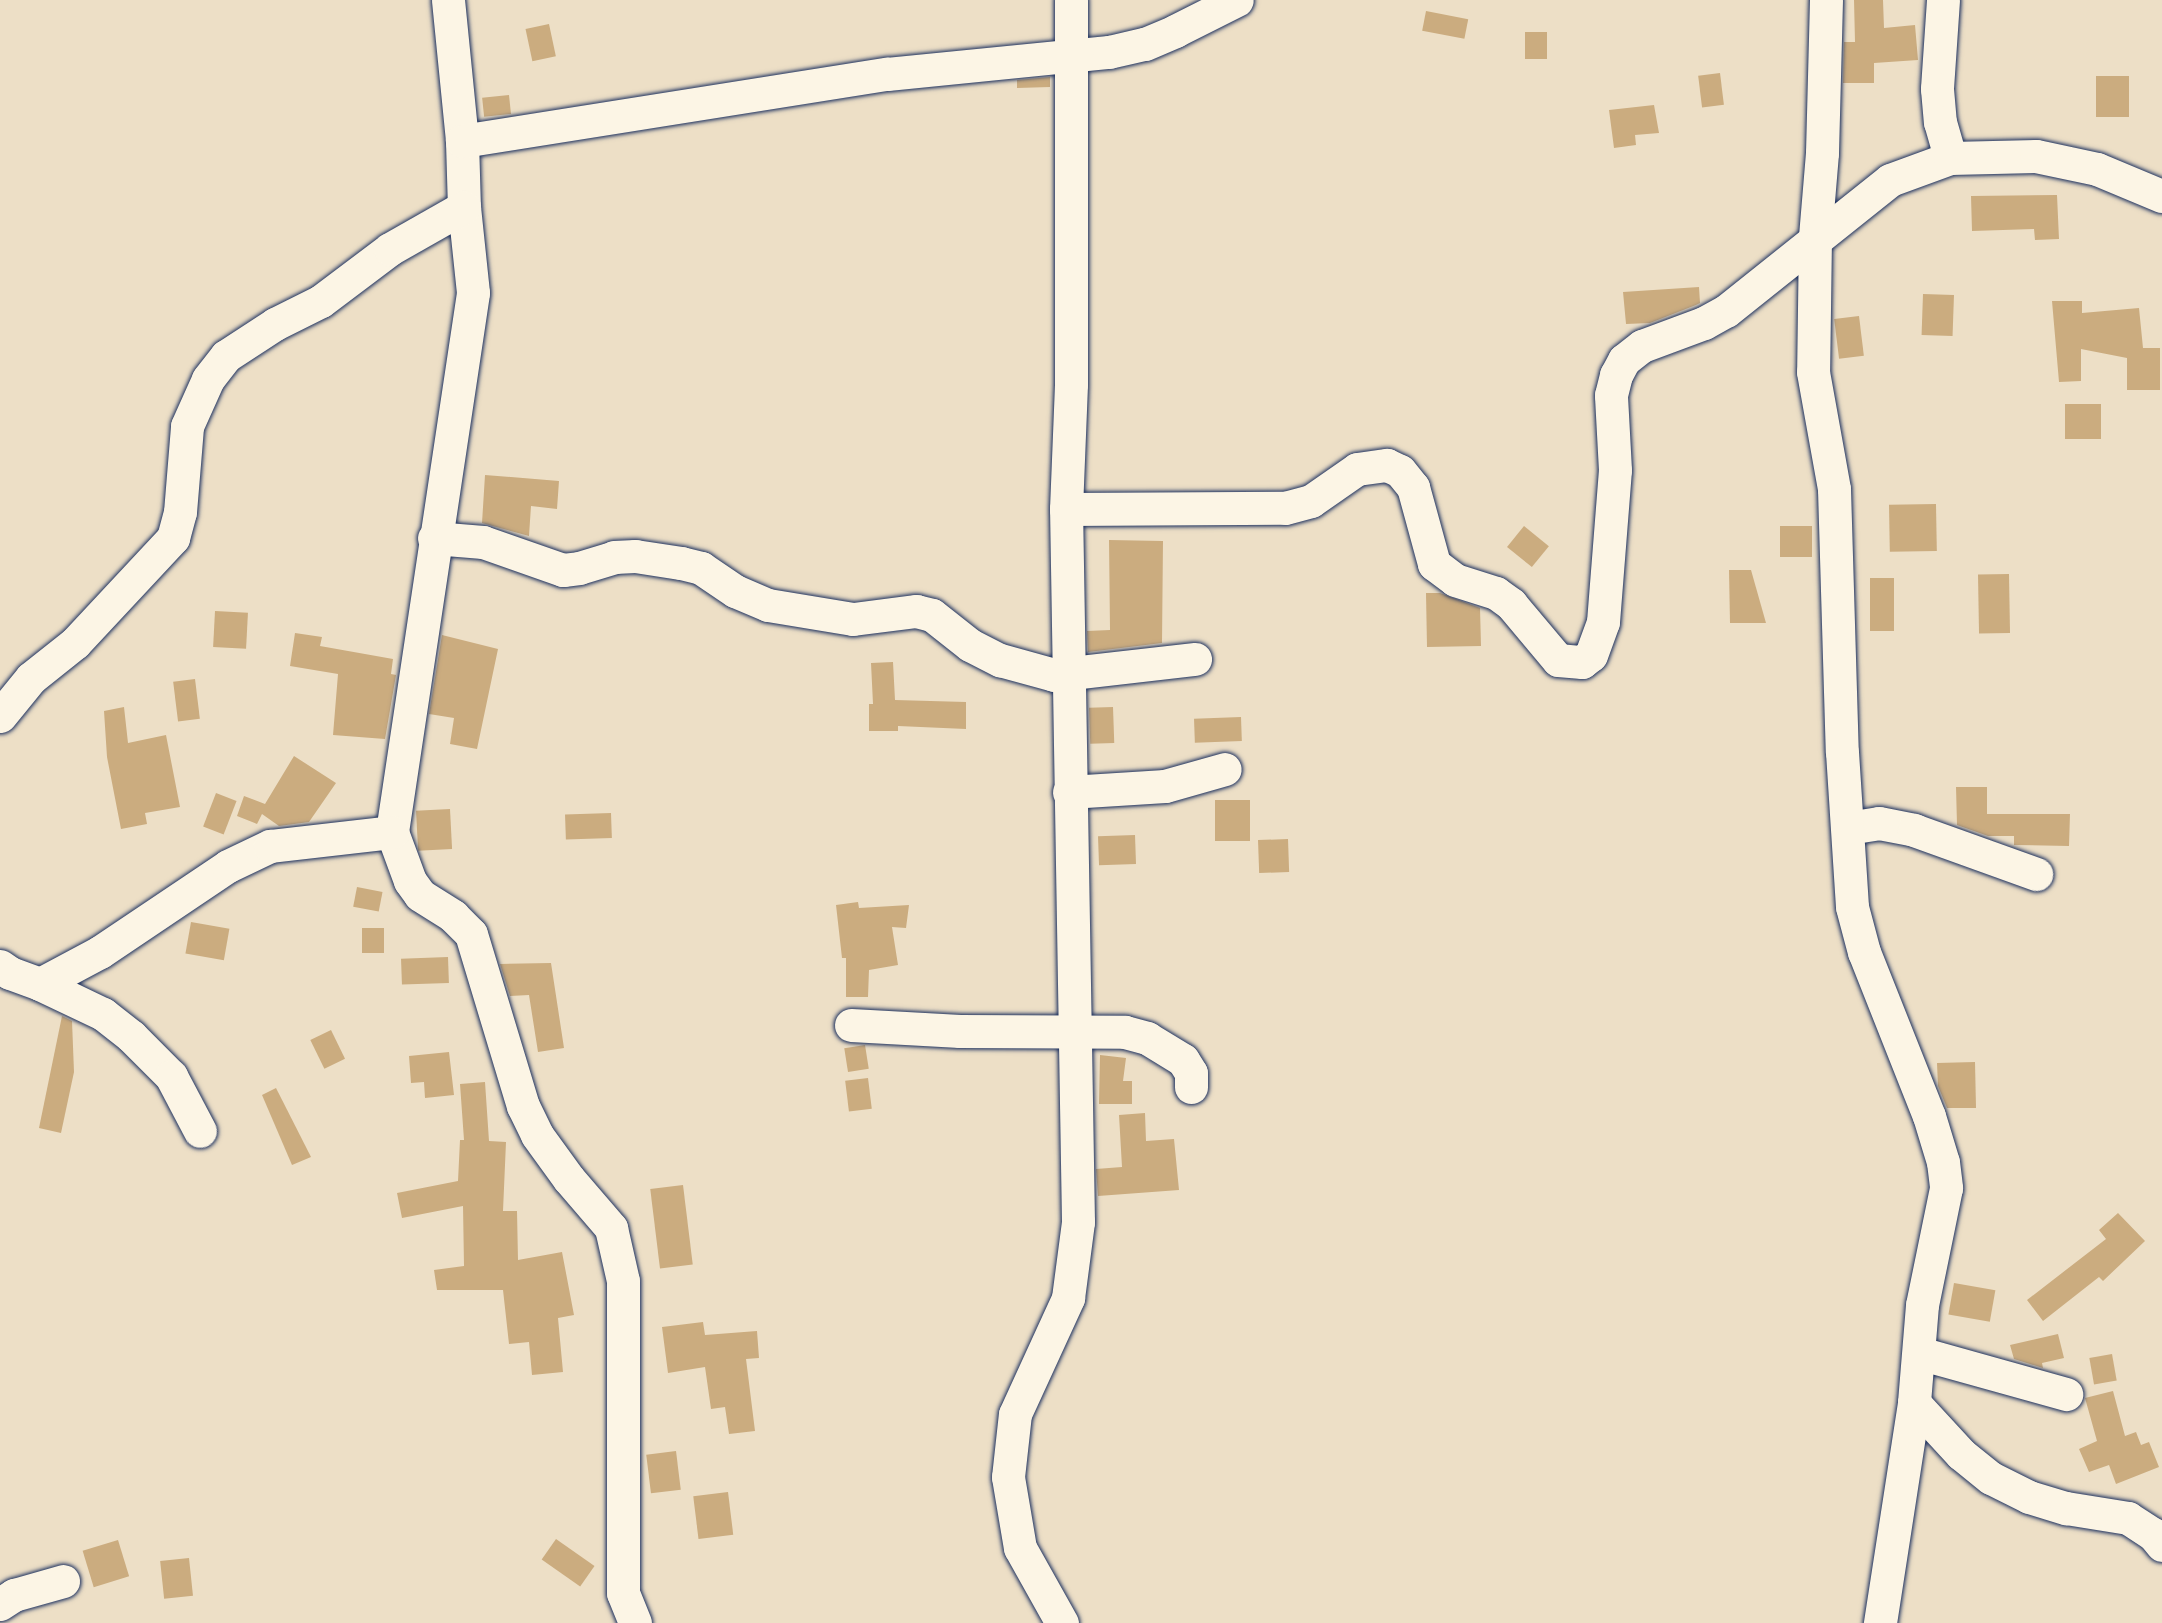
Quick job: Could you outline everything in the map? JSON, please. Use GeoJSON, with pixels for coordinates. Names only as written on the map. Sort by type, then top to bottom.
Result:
{"type":"FeatureCollection","features":[{"type":"Feature","properties":{"kind":"street"},"geometry":{"type":"LineString","coordinates":[[448,0],[463,141],[464,207],[472,293],[433,538],[392,832],[410,881],[420,895],[453,916],[471,933],[523,1107],[537,1135],[569,1179],[611,1228],[623,1281],[623,1593],[635,1623]]}},
{"type":"Feature","properties":{"kind":"street"},"geometry":{"type":"LineString","coordinates":[[1062,1623],[1020,1548],[1008,1477],[1015,1414],[1068,1298],[1078,1222],[1066,509],[1071,384],[1069,290],[1074,55],[1071,0]]}},
{"type":"Feature","properties":{"kind":"street"},"geometry":{"type":"LineString","coordinates":[[463,141],[887,74],[1109,52],[1144,44],[1237,0]]}},
{"type":"Feature","properties":{"kind":"street"},"geometry":{"type":"LineString","coordinates":[[1826,0],[1822,153],[1815,237],[1813,372],[1834,489],[1842,752],[1852,906],[1864,952],[1929,1116],[1943,1162],[1946,1188],[1922,1305],[1914,1403],[1880,1623]]}},
{"type":"Feature","properties":{"kind":"street"},"geometry":{"type":"LineString","coordinates":[[1943,0],[1937,89],[1940,122],[1950,158]]}},
{"type":"Feature","properties":{"kind":"street"},"geometry":{"type":"LineString","coordinates":[[1066,509],[1285,508],[1311,501],[1357,469],[1387,465],[1400,471],[1413,487],[1434,564],[1455,580],[1496,593],[1511,604],[1558,660],[1582,662],[1591,655],[1603,622],[1614,494],[1611,395],[1616,374],[1624,360],[1642,346],[1704,323],[1726,311],[1815,237],[1890,180],[1950,158],[2036,156],[2097,169],[2162,196]]}},
{"type":"Feature","properties":{"kind":"street"},"geometry":{"type":"LineString","coordinates":[[0,716],[32,678],[75,643],[173,538],[180,512],[187,426],[208,379],[226,356],[275,324],[321,302],[390,249],[464,207]]}},
{"type":"Feature","properties":{"kind":"street"},"geometry":{"type":"LineString","coordinates":[[433,538],[483,542],[563,570],[614,557],[635,556],[681,563],[701,568],[735,591],[768,605],[853,619],[916,611],[932,615],[970,645],[1000,660],[1039,671],[1068,675],[1195,659]]}},
{"type":"Feature","properties":{"kind":"street"},"geometry":{"type":"LineString","coordinates":[[1069,792],[1165,786],[1225,769]]}},
{"type":"Feature","properties":{"kind":"street"},"geometry":{"type":"LineString","coordinates":[[1847,828],[1879,824],[1914,830],[2036,874]]}},
{"type":"Feature","properties":{"kind":"street"},"geometry":{"type":"LineString","coordinates":[[40,984],[100,952],[228,866],[270,846],[392,832]]}},
{"type":"Feature","properties":{"kind":"street"},"geometry":{"type":"LineString","coordinates":[[0,966],[10,974],[40,984],[103,1014],[149,1050],[171,1076],[200,1130]]}},
{"type":"Feature","properties":{"kind":"street"},"geometry":{"type":"LineString","coordinates":[[851,1025],[960,1031],[1125,1032],[1147,1038],[1183,1060],[1191,1073],[1191,1087]]}},
{"type":"Feature","properties":{"kind":"street"},"geometry":{"type":"LineString","coordinates":[[1919,1353],[2066,1394]]}},
{"type":"Feature","properties":{"kind":"street"},"geometry":{"type":"LineString","coordinates":[[1914,1403],[1961,1454],[1991,1478],[2029,1497],[2066,1508],[2128,1518],[2153,1534],[2162,1545]]}},
{"type":"Feature","properties":{"kind":"street"},"geometry":{"type":"LineString","coordinates":[[0,1604],[14,1595],[63,1581]]}},
{"type":"Feature","properties":{"kind":"building"},"geometry":{"type":"Polygon","coordinates":[[[1854,0],[1883,0],[1884,28],[1915,25],[1918,60],[1874,63],[1874,83],[1843,83],[1844,42],[1855,42],[1854,0]]]}},
{"type":"Feature","properties":{"kind":"building"},"geometry":{"type":"Polygon","coordinates":[[[1426,11],[1468,19],[1464,39],[1422,31],[1426,11]]]}},
{"type":"Feature","properties":{"kind":"building"},"geometry":{"type":"Polygon","coordinates":[[[549,24],[556,56],[532,61],[526,29],[549,24]]]}},
{"type":"Feature","properties":{"kind":"building"},"geometry":{"type":"Polygon","coordinates":[[[1525,32],[1547,32],[1547,59],[1525,59],[1525,32]]]}},
{"type":"Feature","properties":{"kind":"building"},"geometry":{"type":"Polygon","coordinates":[[[1720,73],[1724,105],[1702,107],[1698,76],[1720,73]]]}},
{"type":"Feature","properties":{"kind":"building"},"geometry":{"type":"Polygon","coordinates":[[[2096,76],[2129,76],[2129,117],[2096,117],[2096,76]]]}},
{"type":"Feature","properties":{"kind":"building"},"geometry":{"type":"Polygon","coordinates":[[[1050,77],[1050,87],[1017,88],[1017,80],[1050,77]]]}},
{"type":"Feature","properties":{"kind":"building"},"geometry":{"type":"Polygon","coordinates":[[[509,95],[511,114],[484,117],[482,98],[509,95]]]}},
{"type":"Feature","properties":{"kind":"building"},"geometry":{"type":"Polygon","coordinates":[[[1654,105],[1659,133],[1635,135],[1636,145],[1614,148],[1609,110],[1654,105]]]}},
{"type":"Feature","properties":{"kind":"building"},"geometry":{"type":"Polygon","coordinates":[[[2057,195],[2059,239],[2035,240],[2034,229],[1972,231],[1971,196],[2057,195]]]}},
{"type":"Feature","properties":{"kind":"building"},"geometry":{"type":"Polygon","coordinates":[[[1699,287],[1700,303],[1650,323],[1626,324],[1623,292],[1699,287]]]}},
{"type":"Feature","properties":{"kind":"building"},"geometry":{"type":"Polygon","coordinates":[[[1923,294],[1954,295],[1953,336],[1922,335],[1923,294]]]}},
{"type":"Feature","properties":{"kind":"building"},"geometry":{"type":"Polygon","coordinates":[[[2052,301],[2082,301],[2082,313],[2139,308],[2143,348],[2160,348],[2160,390],[2127,390],[2127,358],[2081,349],[2081,381],[2059,382],[2052,301]]]}},
{"type":"Feature","properties":{"kind":"building"},"geometry":{"type":"Polygon","coordinates":[[[1859,316],[1864,356],[1839,359],[1834,319],[1859,316]]]}},
{"type":"Feature","properties":{"kind":"building"},"geometry":{"type":"Polygon","coordinates":[[[2065,404],[2101,404],[2101,439],[2065,439],[2065,404]]]}},
{"type":"Feature","properties":{"kind":"building"},"geometry":{"type":"Polygon","coordinates":[[[485,475],[559,481],[557,509],[531,506],[529,536],[482,523],[485,475]]]}},
{"type":"Feature","properties":{"kind":"building"},"geometry":{"type":"Polygon","coordinates":[[[1936,504],[1937,551],[1890,552],[1889,505],[1936,504]]]}},
{"type":"Feature","properties":{"kind":"building"},"geometry":{"type":"Polygon","coordinates":[[[1524,526],[1549,546],[1532,567],[1507,547],[1524,526]]]}},
{"type":"Feature","properties":{"kind":"building"},"geometry":{"type":"Polygon","coordinates":[[[1780,526],[1812,526],[1812,557],[1780,557],[1780,526]]]}},
{"type":"Feature","properties":{"kind":"building"},"geometry":{"type":"Polygon","coordinates":[[[1109,540],[1163,541],[1162,643],[1088,652],[1087,631],[1110,630],[1109,540]]]}},
{"type":"Feature","properties":{"kind":"building"},"geometry":{"type":"Polygon","coordinates":[[[1729,570],[1751,570],[1766,623],[1730,623],[1729,570]]]}},
{"type":"Feature","properties":{"kind":"building"},"geometry":{"type":"Polygon","coordinates":[[[2009,574],[2010,633],[1979,634],[1978,575],[2009,574]]]}},
{"type":"Feature","properties":{"kind":"building"},"geometry":{"type":"Polygon","coordinates":[[[1870,578],[1894,578],[1894,631],[1870,631],[1870,578]]]}},
{"type":"Feature","properties":{"kind":"building"},"geometry":{"type":"Polygon","coordinates":[[[1426,593],[1440,593],[1480,608],[1481,646],[1427,647],[1426,593]]]}},
{"type":"Feature","properties":{"kind":"building"},"geometry":{"type":"Polygon","coordinates":[[[215,611],[248,613],[246,649],[213,647],[215,611]]]}},
{"type":"Feature","properties":{"kind":"building"},"geometry":{"type":"Polygon","coordinates":[[[295,633],[322,637],[320,646],[393,659],[391,674],[396,675],[385,739],[333,735],[338,674],[290,666],[295,633]]]}},
{"type":"Feature","properties":{"kind":"building"},"geometry":{"type":"Polygon","coordinates":[[[442,635],[498,649],[477,749],[450,744],[454,718],[429,714],[442,635]]]}},
{"type":"Feature","properties":{"kind":"building"},"geometry":{"type":"Polygon","coordinates":[[[893,662],[895,700],[966,702],[966,729],[898,726],[898,731],[869,731],[869,704],[873,704],[871,663],[893,662]]]}},
{"type":"Feature","properties":{"kind":"building"},"geometry":{"type":"Polygon","coordinates":[[[195,679],[200,719],[178,721],[173,682],[195,679]]]}},
{"type":"Feature","properties":{"kind":"building"},"geometry":{"type":"Polygon","coordinates":[[[124,707],[128,743],[166,735],[180,807],[145,813],[147,824],[121,829],[107,757],[104,711],[124,707]]]}},
{"type":"Feature","properties":{"kind":"building"},"geometry":{"type":"Polygon","coordinates":[[[1113,707],[1114,743],[1090,744],[1089,708],[1113,707]]]}},
{"type":"Feature","properties":{"kind":"building"},"geometry":{"type":"Polygon","coordinates":[[[1241,717],[1242,741],[1195,743],[1194,719],[1241,717]]]}},
{"type":"Feature","properties":{"kind":"building"},"geometry":{"type":"Polygon","coordinates":[[[294,756],[336,783],[309,822],[279,826],[262,814],[257,824],[237,816],[244,796],[265,804],[294,756]]]}},
{"type":"Feature","properties":{"kind":"building"},"geometry":{"type":"Polygon","coordinates":[[[1956,787],[1987,787],[1987,814],[2070,814],[2069,846],[2014,845],[2014,836],[1988,836],[1957,825],[1956,787]]]}},
{"type":"Feature","properties":{"kind":"building"},"geometry":{"type":"Polygon","coordinates":[[[216,793],[237,801],[224,834],[203,827],[216,793]]]}},
{"type":"Feature","properties":{"kind":"building"},"geometry":{"type":"Polygon","coordinates":[[[1215,800],[1250,800],[1250,841],[1215,841],[1215,800]]]}},
{"type":"Feature","properties":{"kind":"building"},"geometry":{"type":"Polygon","coordinates":[[[450,809],[452,849],[418,851],[416,811],[450,809]]]}},
{"type":"Feature","properties":{"kind":"building"},"geometry":{"type":"Polygon","coordinates":[[[611,813],[612,838],[566,840],[565,815],[611,813]]]}},
{"type":"Feature","properties":{"kind":"building"},"geometry":{"type":"Polygon","coordinates":[[[1135,835],[1136,864],[1099,865],[1098,836],[1135,835]]]}},
{"type":"Feature","properties":{"kind":"building"},"geometry":{"type":"Polygon","coordinates":[[[1288,839],[1289,872],[1259,873],[1258,840],[1288,839]]]}},
{"type":"Feature","properties":{"kind":"building"},"geometry":{"type":"Polygon","coordinates":[[[357,887],[383,892],[379,912],[353,907],[357,887]]]}},
{"type":"Feature","properties":{"kind":"building"},"geometry":{"type":"Polygon","coordinates":[[[858,902],[859,908],[909,905],[906,928],[892,927],[898,965],[869,970],[868,997],[846,997],[846,958],[842,958],[836,905],[858,902]]]}},
{"type":"Feature","properties":{"kind":"building"},"geometry":{"type":"Polygon","coordinates":[[[191,922],[229,929],[224,960],[185,954],[191,922]]]}},
{"type":"Feature","properties":{"kind":"building"},"geometry":{"type":"Polygon","coordinates":[[[362,928],[384,928],[384,953],[362,953],[362,928]]]}},
{"type":"Feature","properties":{"kind":"building"},"geometry":{"type":"Polygon","coordinates":[[[448,957],[449,983],[402,985],[401,959],[448,957]]]}},
{"type":"Feature","properties":{"kind":"building"},"geometry":{"type":"Polygon","coordinates":[[[551,963],[564,1048],[538,1052],[529,995],[510,996],[500,964],[551,963]]]}},
{"type":"Feature","properties":{"kind":"building"},"geometry":{"type":"Polygon","coordinates":[[[62,1016],[72,1021],[74,1072],[61,1133],[39,1128],[62,1016]]]}},
{"type":"Feature","properties":{"kind":"building"},"geometry":{"type":"Polygon","coordinates":[[[331,1030],[345,1059],[324,1069],[310,1040],[331,1030]]]}},
{"type":"Feature","properties":{"kind":"building"},"geometry":{"type":"Polygon","coordinates":[[[865,1045],[869,1069],[848,1072],[844,1048],[865,1045]]]}},
{"type":"Feature","properties":{"kind":"building"},"geometry":{"type":"Polygon","coordinates":[[[449,1052],[454,1095],[425,1098],[424,1082],[411,1083],[409,1056],[449,1052]]]}},
{"type":"Feature","properties":{"kind":"building"},"geometry":{"type":"Polygon","coordinates":[[[1100,1055],[1126,1058],[1123,1081],[1132,1081],[1132,1104],[1099,1104],[1100,1055]]]}},
{"type":"Feature","properties":{"kind":"building"},"geometry":{"type":"Polygon","coordinates":[[[1975,1062],[1976,1108],[1947,1108],[1938,1086],[1937,1063],[1975,1062]]]}},
{"type":"Feature","properties":{"kind":"building"},"geometry":{"type":"Polygon","coordinates":[[[868,1078],[872,1109],[849,1112],[845,1081],[868,1078]]]}},
{"type":"Feature","properties":{"kind":"building"},"geometry":{"type":"Polygon","coordinates":[[[485,1082],[489,1141],[506,1142],[503,1211],[517,1211],[518,1260],[562,1252],[574,1315],[558,1318],[563,1372],[532,1375],[529,1342],[509,1344],[503,1290],[437,1290],[434,1270],[464,1266],[463,1206],[402,1218],[397,1193],[458,1181],[460,1140],[464,1140],[460,1084],[485,1082]]]}},
{"type":"Feature","properties":{"kind":"building"},"geometry":{"type":"Polygon","coordinates":[[[276,1088],[311,1157],[292,1165],[262,1095],[276,1088]]]}},
{"type":"Feature","properties":{"kind":"building"},"geometry":{"type":"Polygon","coordinates":[[[1145,1113],[1146,1141],[1174,1139],[1179,1190],[1098,1196],[1096,1169],[1122,1167],[1119,1115],[1145,1113]]]}},
{"type":"Feature","properties":{"kind":"building"},"geometry":{"type":"Polygon","coordinates":[[[683,1185],[693,1264],[660,1268],[650,1189],[683,1185]]]}},
{"type":"Feature","properties":{"kind":"building"},"geometry":{"type":"Polygon","coordinates":[[[2118,1213],[2145,1241],[2103,1281],[2099,1277],[2043,1321],[2027,1300],[2106,1239],[2099,1230],[2118,1213]]]}},
{"type":"Feature","properties":{"kind":"building"},"geometry":{"type":"Polygon","coordinates":[[[1954,1283],[1995,1290],[1990,1322],[1948,1315],[1954,1283]]]}},
{"type":"Feature","properties":{"kind":"building"},"geometry":{"type":"Polygon","coordinates":[[[703,1322],[705,1335],[757,1331],[759,1358],[746,1359],[755,1431],[729,1434],[725,1407],[711,1409],[705,1367],[668,1373],[662,1327],[703,1322]]]}},
{"type":"Feature","properties":{"kind":"building"},"geometry":{"type":"Polygon","coordinates":[[[2058,1334],[2064,1358],[2042,1363],[2043,1368],[2014,1359],[2010,1345],[2058,1334]]]}},
{"type":"Feature","properties":{"kind":"building"},"geometry":{"type":"Polygon","coordinates":[[[2112,1354],[2117,1381],[2094,1385],[2089,1358],[2112,1354]]]}},
{"type":"Feature","properties":{"kind":"building"},"geometry":{"type":"Polygon","coordinates":[[[2113,1391],[2125,1436],[2136,1432],[2141,1445],[2149,1442],[2159,1467],[2116,1484],[2109,1465],[2089,1472],[2079,1449],[2097,1441],[2085,1398],[2113,1391]]]}},
{"type":"Feature","properties":{"kind":"building"},"geometry":{"type":"Polygon","coordinates":[[[676,1451],[681,1490],[651,1493],[646,1455],[676,1451]]]}},
{"type":"Feature","properties":{"kind":"building"},"geometry":{"type":"Polygon","coordinates":[[[728,1492],[733,1535],[699,1539],[693,1496],[728,1492]]]}},
{"type":"Feature","properties":{"kind":"building"},"geometry":{"type":"Polygon","coordinates":[[[556,1539],[595,1566],[580,1586],[542,1559],[556,1539]]]}},
{"type":"Feature","properties":{"kind":"building"},"geometry":{"type":"Polygon","coordinates":[[[118,1540],[129,1576],[94,1587],[83,1551],[118,1540]]]}},
{"type":"Feature","properties":{"kind":"building"},"geometry":{"type":"Polygon","coordinates":[[[189,1558],[193,1596],[164,1599],[160,1561],[189,1558]]]}}]}
